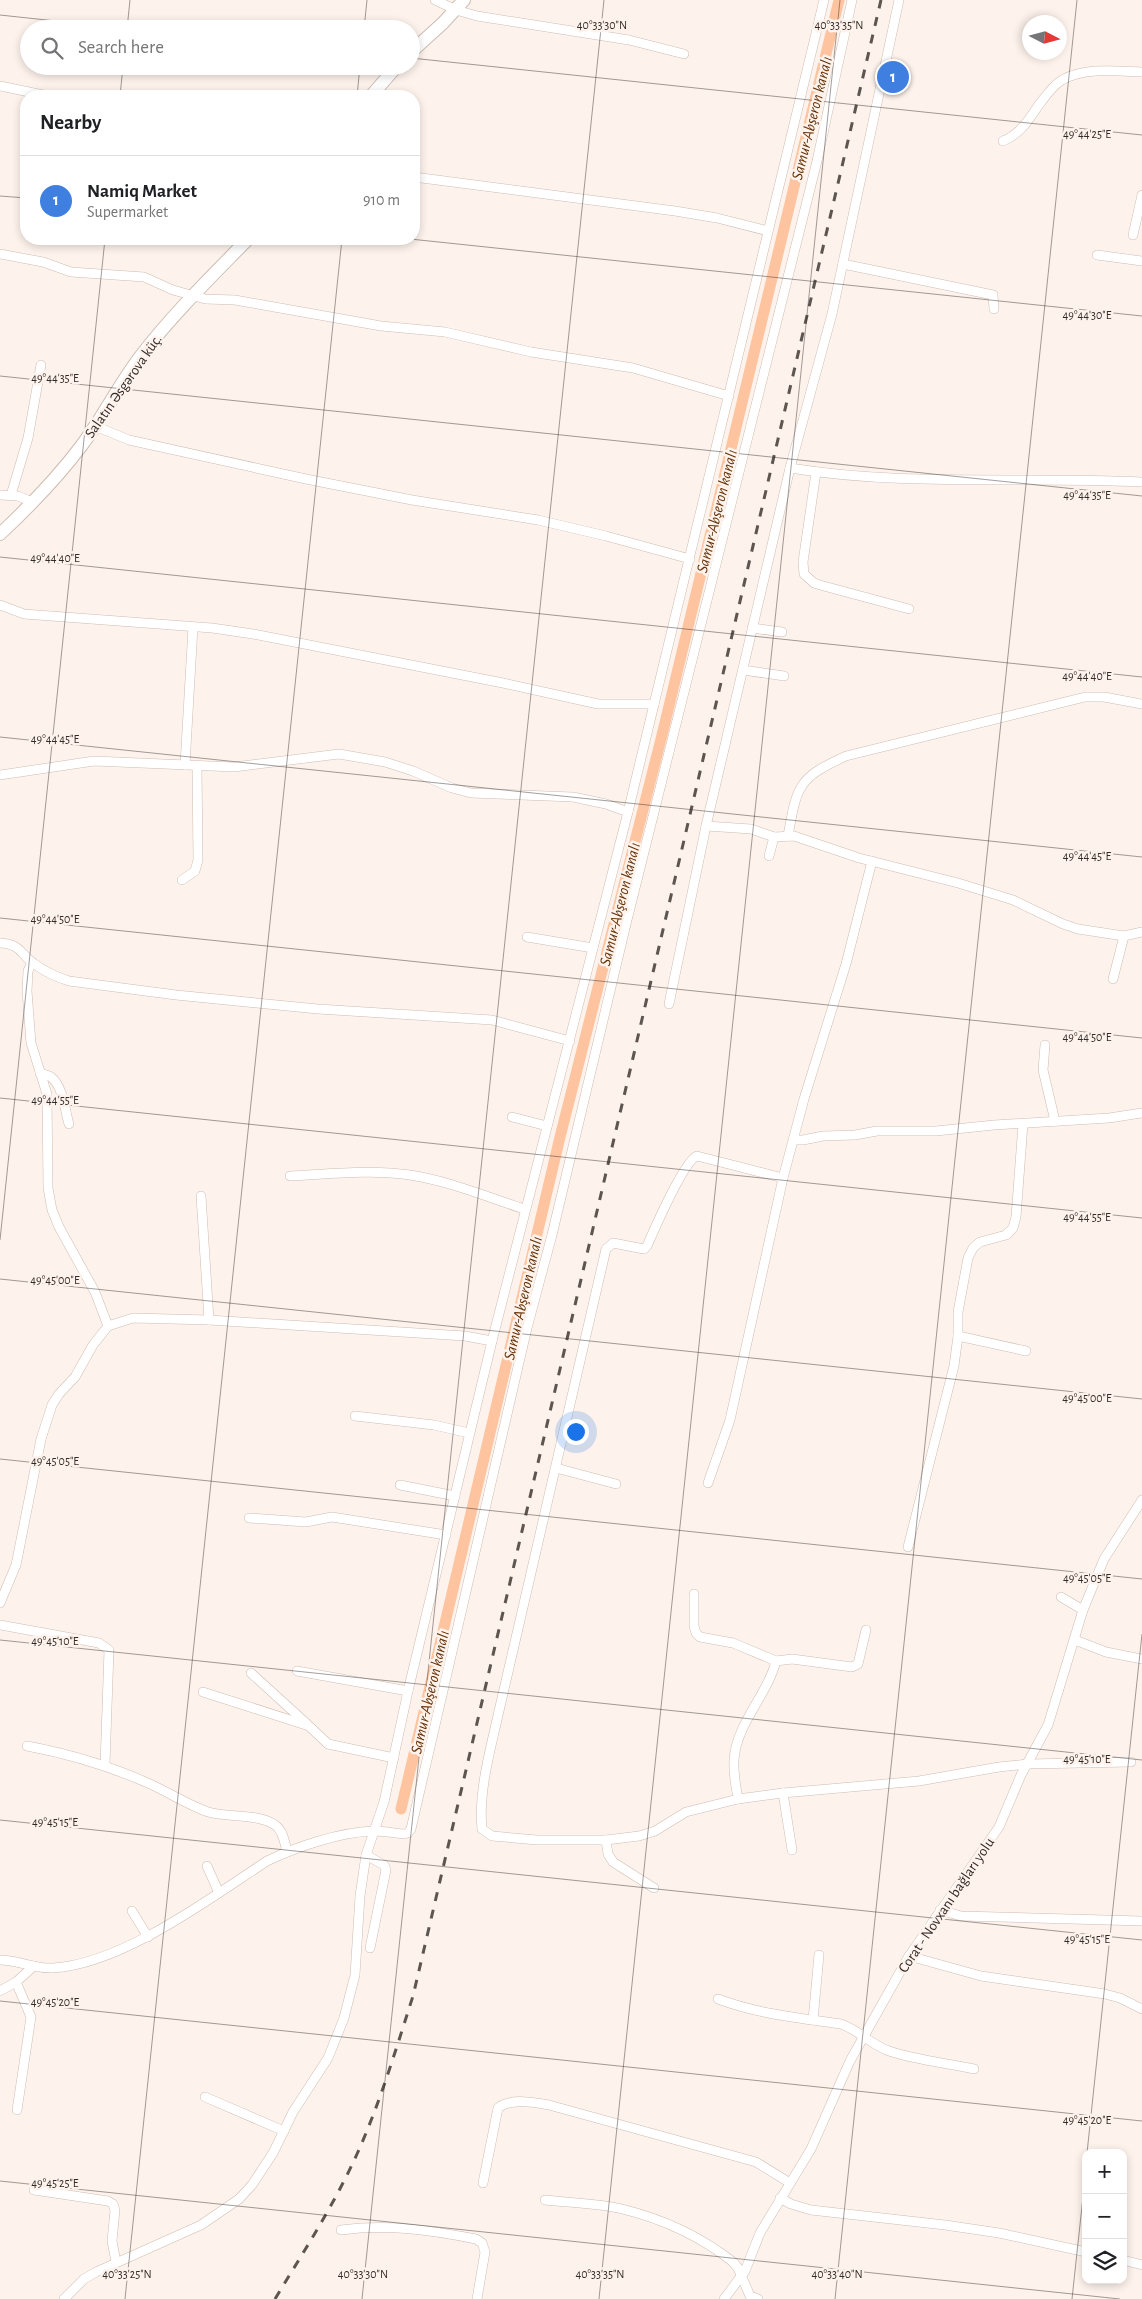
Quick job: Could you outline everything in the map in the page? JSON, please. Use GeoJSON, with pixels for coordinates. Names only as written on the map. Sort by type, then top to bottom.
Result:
{"type":"FeatureCollection","features":[{"type":"Feature","properties":{"kind":"street"},"geometry":{"type":"LineString","coordinates":[[435,0],[460,5],[485,18],[629,40],[684,54]]}},
{"type":"Feature","properties":{"kind":"street"},"geometry":{"type":"LineString","coordinates":[[64,2299],[84,2279],[116,2262],[201,2225],[238,2200],[261,2172],[302,2096],[328,2058],[344,2018],[354,1975],[360,1896],[366,1856],[384,1802],[408,1691],[469,1433],[524,1209],[570,1041],[628,812],[730,396],[824,0]]}},
{"type":"Feature","properties":{"kind":"street"},"geometry":{"type":"LineString","coordinates":[[0,1960],[46,1968],[63,1967],[104,1955],[148,1937],[266,1861],[287,1852],[346,1834],[374,1831],[404,1834],[408,1833],[411,1829],[527,1328],[544,1268],[620,952],[819,152],[852,0]]}},
{"type":"Feature","properties":{"kind":"street"},"geometry":{"type":"LineString","coordinates":[[669,1004],[706,826],[752,628],[790,468],[844,264],[874,112],[899,0]]}},
{"type":"Feature","properties":{"kind":"street"},"geometry":{"type":"LineString","coordinates":[[420,43],[460,5]]}},
{"type":"Feature","properties":{"kind":"street"},"geometry":{"type":"LineString","coordinates":[[1003,141],[1025,125],[1047,93],[1060,81],[1077,74],[1094,72],[1114,70],[1142,72]]}},
{"type":"Feature","properties":{"kind":"street"},"geometry":{"type":"LineString","coordinates":[[376,90],[389,75]]}},
{"type":"Feature","properties":{"kind":"street"},"geometry":{"type":"LineString","coordinates":[[0,86],[20,90]]}},
{"type":"Feature","properties":{"kind":"street"},"geometry":{"type":"LineString","coordinates":[[420,178],[675,211],[717,218],[768,231]]}},
{"type":"Feature","properties":{"kind":"street"},"geometry":{"type":"LineString","coordinates":[[1133,235],[1142,195]]}},
{"type":"Feature","properties":{"kind":"street","name":"Salatın Əsgərova küç."},"geometry":{"type":"LineString","coordinates":[[0,534],[32,502],[76,452],[142,354],[192,296],[242,245]]}},
{"type":"Feature","properties":{"kind":"street"},"geometry":{"type":"LineString","coordinates":[[0,254],[43,262],[71,272],[144,277],[192,296],[235,300],[381,326],[446,332],[540,354],[633,368],[730,396]]}},
{"type":"Feature","properties":{"kind":"street"},"geometry":{"type":"LineString","coordinates":[[1097,256],[1142,261]]}},
{"type":"Feature","properties":{"kind":"street"},"geometry":{"type":"LineString","coordinates":[[844,264],[993,295],[994,309]]}},
{"type":"Feature","properties":{"kind":"street"},"geometry":{"type":"LineString","coordinates":[[11,495],[28,438],[41,365]]}},
{"type":"Feature","properties":{"kind":"street"},"geometry":{"type":"LineString","coordinates":[[95,426],[129,440],[296,477],[412,500],[538,520],[690,559]]}},
{"type":"Feature","properties":{"kind":"street"},"geometry":{"type":"LineString","coordinates":[[790,468],[816,472],[918,480],[1080,479],[1142,482]]}},
{"type":"Feature","properties":{"kind":"street"},"geometry":{"type":"LineString","coordinates":[[816,472],[803,562],[804,574],[814,583],[820,585],[909,608]]}},
{"type":"Feature","properties":{"kind":"street"},"geometry":{"type":"LineString","coordinates":[[0,495],[25,498],[32,502]]}},
{"type":"Feature","properties":{"kind":"street"},"geometry":{"type":"LineString","coordinates":[[0,605],[24,614],[193,626],[253,634],[503,683],[598,704],[654,704]]}},
{"type":"Feature","properties":{"kind":"street"},"geometry":{"type":"LineString","coordinates":[[185,765],[193,626]]}},
{"type":"Feature","properties":{"kind":"street"},"geometry":{"type":"LineString","coordinates":[[752,628],[782,632]]}},
{"type":"Feature","properties":{"kind":"street"},"geometry":{"type":"LineString","coordinates":[[743,670],[784,676]]}},
{"type":"Feature","properties":{"kind":"street"},"geometry":{"type":"LineString","coordinates":[[788,836],[794,800],[808,777],[818,769],[846,756],[1085,698],[1104,697],[1142,704]]}},
{"type":"Feature","properties":{"kind":"street"},"geometry":{"type":"LineString","coordinates":[[0,775],[94,761],[197,766],[252,766],[339,754],[385,762],[413,770],[452,788],[471,793],[573,797],[606,804],[628,812]]}},
{"type":"Feature","properties":{"kind":"street"},"geometry":{"type":"LineString","coordinates":[[182,880],[196,871],[198,860],[197,766]]}},
{"type":"Feature","properties":{"kind":"street"},"geometry":{"type":"LineString","coordinates":[[706,826],[751,829],[774,837],[788,836],[872,861],[958,883],[1013,900],[1078,929],[1124,936],[1142,932]]}},
{"type":"Feature","properties":{"kind":"street"},"geometry":{"type":"LineString","coordinates":[[768,856],[774,837]]}},
{"type":"Feature","properties":{"kind":"street"},"geometry":{"type":"LineString","coordinates":[[708,1483],[733,1411],[744,1366],[766,1250],[783,1178],[844,973],[872,861]]}},
{"type":"Feature","properties":{"kind":"street"},"geometry":{"type":"LineString","coordinates":[[1113,979],[1124,936]]}},
{"type":"Feature","properties":{"kind":"street"},"geometry":{"type":"LineString","coordinates":[[528,937],[593,948]]}},
{"type":"Feature","properties":{"kind":"street"},"geometry":{"type":"LineString","coordinates":[[0,943],[14,945],[22,950],[32,962],[69,981],[176,995],[318,1010],[474,1018],[504,1022],[570,1041]]}},
{"type":"Feature","properties":{"kind":"street"},"geometry":{"type":"LineString","coordinates":[[32,962],[28,971],[27,991],[31,1042],[47,1094],[48,1188],[52,1210],[59,1227],[95,1292],[108,1326]]}},
{"type":"Feature","properties":{"kind":"street"},"geometry":{"type":"LineString","coordinates":[[1045,1045],[1043,1070],[1055,1121]]}},
{"type":"Feature","properties":{"kind":"street"},"geometry":{"type":"LineString","coordinates":[[40,1073],[51,1077],[55,1081],[60,1092],[68,1124]]}},
{"type":"Feature","properties":{"kind":"street"},"geometry":{"type":"LineString","coordinates":[[794,1140],[823,1136],[855,1135],[877,1131],[936,1131],[1109,1118],[1142,1113]]}},
{"type":"Feature","properties":{"kind":"street"},"geometry":{"type":"LineString","coordinates":[[512,1117],[547,1126]]}},
{"type":"Feature","properties":{"kind":"street"},"geometry":{"type":"LineString","coordinates":[[908,1547],[954,1366],[958,1336],[958,1312],[968,1258],[973,1248],[980,1242],[1006,1235],[1013,1228],[1016,1217],[1023,1124]]}},
{"type":"Feature","properties":{"kind":"street"},"geometry":{"type":"LineString","coordinates":[[783,1178],[697,1156],[691,1161],[681,1178],[647,1246],[644,1249],[618,1243],[608,1246],[488,1762],[482,1810],[482,1828],[486,1833],[501,1836],[544,1840],[606,1840],[638,1836],[655,1831],[686,1812],[738,1799],[783,1793],[919,1781],[999,1767],[1028,1764],[1131,1762]]}},
{"type":"Feature","properties":{"kind":"street"},"geometry":{"type":"LineString","coordinates":[[290,1176],[382,1172],[409,1175],[524,1209]]}},
{"type":"Feature","properties":{"kind":"street"},"geometry":{"type":"LineString","coordinates":[[201,1196],[209,1320]]}},
{"type":"Feature","properties":{"kind":"street"},"geometry":{"type":"LineString","coordinates":[[0,1603],[18,1557],[41,1439],[52,1405],[58,1394],[75,1377],[93,1345],[108,1326],[133,1318],[209,1320],[465,1336],[492,1341]]}},
{"type":"Feature","properties":{"kind":"street"},"geometry":{"type":"LineString","coordinates":[[958,1336],[1026,1351]]}},
{"type":"Feature","properties":{"kind":"street"},"geometry":{"type":"LineString","coordinates":[[355,1416],[434,1425],[469,1433]]}},
{"type":"Feature","properties":{"kind":"street"},"geometry":{"type":"LineString","coordinates":[[556,1468],[616,1484]]}},
{"type":"Feature","properties":{"kind":"street"},"geometry":{"type":"LineString","coordinates":[[400,1485],[455,1496]]}},
{"type":"Feature","properties":{"kind":"street","name":"Corat - Novxanı bağları yolu"},"geometry":{"type":"LineString","coordinates":[[724,2299],[742,2276],[760,2233],[821,2129],[850,2061],[909,1956],[992,1839],[1048,1725],[1083,1610],[1104,1560],[1142,1500]]}},
{"type":"Feature","properties":{"kind":"street"},"geometry":{"type":"LineString","coordinates":[[249,1518],[306,1522],[332,1518],[446,1535]]}},
{"type":"Feature","properties":{"kind":"street"},"geometry":{"type":"LineString","coordinates":[[694,1594],[694,1626],[696,1633],[700,1637],[733,1643],[776,1661],[792,1659],[852,1666],[858,1664],[866,1630]]}},
{"type":"Feature","properties":{"kind":"street"},"geometry":{"type":"LineString","coordinates":[[1061,1596],[1083,1610]]}},
{"type":"Feature","properties":{"kind":"street"},"geometry":{"type":"LineString","coordinates":[[0,1625],[99,1643],[109,1650],[105,1765]]}},
{"type":"Feature","properties":{"kind":"street"},"geometry":{"type":"LineString","coordinates":[[1075,1640],[1106,1652],[1142,1660]]}},
{"type":"Feature","properties":{"kind":"street"},"geometry":{"type":"LineString","coordinates":[[738,1799],[734,1770],[736,1747],[741,1732],[772,1676],[776,1661]]}},
{"type":"Feature","properties":{"kind":"street"},"geometry":{"type":"LineString","coordinates":[[297,1671],[408,1691]]}},
{"type":"Feature","properties":{"kind":"street"},"geometry":{"type":"LineString","coordinates":[[251,1673],[328,1744],[394,1758]]}},
{"type":"Feature","properties":{"kind":"street"},"geometry":{"type":"LineString","coordinates":[[203,1692],[309,1726]]}},
{"type":"Feature","properties":{"kind":"street"},"geometry":{"type":"LineString","coordinates":[[27,1746],[58,1752],[105,1765],[151,1784],[197,1808],[212,1813],[272,1823],[277,1826],[283,1835],[287,1852]]}},
{"type":"Feature","properties":{"kind":"street"},"geometry":{"type":"LineString","coordinates":[[783,1793],[792,1850]]}},
{"type":"Feature","properties":{"kind":"street"},"geometry":{"type":"LineString","coordinates":[[606,1840],[608,1854],[613,1862],[654,1888]]}},
{"type":"Feature","properties":{"kind":"street"},"geometry":{"type":"LineString","coordinates":[[366,1856],[377,1860],[384,1865],[386,1870],[370,1948]]}},
{"type":"Feature","properties":{"kind":"street"},"geometry":{"type":"LineString","coordinates":[[207,1866],[219,1892]]}},
{"type":"Feature","properties":{"kind":"street"},"geometry":{"type":"LineString","coordinates":[[940,1910],[961,1916],[1142,1921]]}},
{"type":"Feature","properties":{"kind":"street"},"geometry":{"type":"LineString","coordinates":[[132,1911],[148,1937]]}},
{"type":"Feature","properties":{"kind":"street"},"geometry":{"type":"LineString","coordinates":[[813,2020],[819,1955]]}},
{"type":"Feature","properties":{"kind":"street"},"geometry":{"type":"LineString","coordinates":[[909,1956],[981,1976],[1105,1994],[1120,1998],[1142,2008]]}},
{"type":"Feature","properties":{"kind":"street"},"geometry":{"type":"LineString","coordinates":[[0,1991],[16,1982],[34,1966]]}},
{"type":"Feature","properties":{"kind":"street"},"geometry":{"type":"LineString","coordinates":[[16,1982],[30,2017],[17,2110]]}},
{"type":"Feature","properties":{"kind":"street"},"geometry":{"type":"LineString","coordinates":[[718,1999],[743,2009],[842,2024],[864,2035],[877,2046],[890,2051],[974,2069]]}},
{"type":"Feature","properties":{"kind":"street"},"geometry":{"type":"LineString","coordinates":[[204,2097],[284,2131]]}},
{"type":"Feature","properties":{"kind":"street"},"geometry":{"type":"LineString","coordinates":[[484,2183],[498,2108],[513,2102],[548,2105],[756,2162],[790,2183]]}},
{"type":"Feature","properties":{"kind":"street"},"geometry":{"type":"LineString","coordinates":[[34,2190],[108,2201],[113,2204],[115,2210],[112,2241],[116,2262]]}},
{"type":"Feature","properties":{"kind":"street"},"geometry":{"type":"LineString","coordinates":[[780,2198],[791,2204],[811,2210],[998,2233],[1082,2251]]}},
{"type":"Feature","properties":{"kind":"street"},"geometry":{"type":"LineString","coordinates":[[546,2200],[621,2208],[660,2220],[708,2243],[733,2262],[742,2276],[750,2296],[758,2299]]}},
{"type":"Feature","properties":{"kind":"street"},"geometry":{"type":"LineString","coordinates":[[341,2230],[374,2227],[410,2228],[476,2239],[482,2243],[485,2252],[477,2299]]}},
{"type":"Feature","properties":{"kind":"street"},"geometry":{"type":"LineString","coordinates":[[1127,2261],[1142,2265]]}},
{"type":"Feature","properties":{"kind":"waterway","name":"Samur-Abşeron kanalı"},"geometry":{"type":"LineString","coordinates":[[401,1809],[560,1137],[663,731],[839,0]]}},
{"type":"Feature","properties":{"kind":"railway"},"geometry":{"type":"LineString","coordinates":[[275,2299],[329,2210],[357,2154],[380,2096],[413,1996],[881,0]]}},
{"type":"Feature","properties":{"kind":"place","name":"Namiq Market"},"geometry":{"type":"Point","coordinates":[893,77]}}]}
